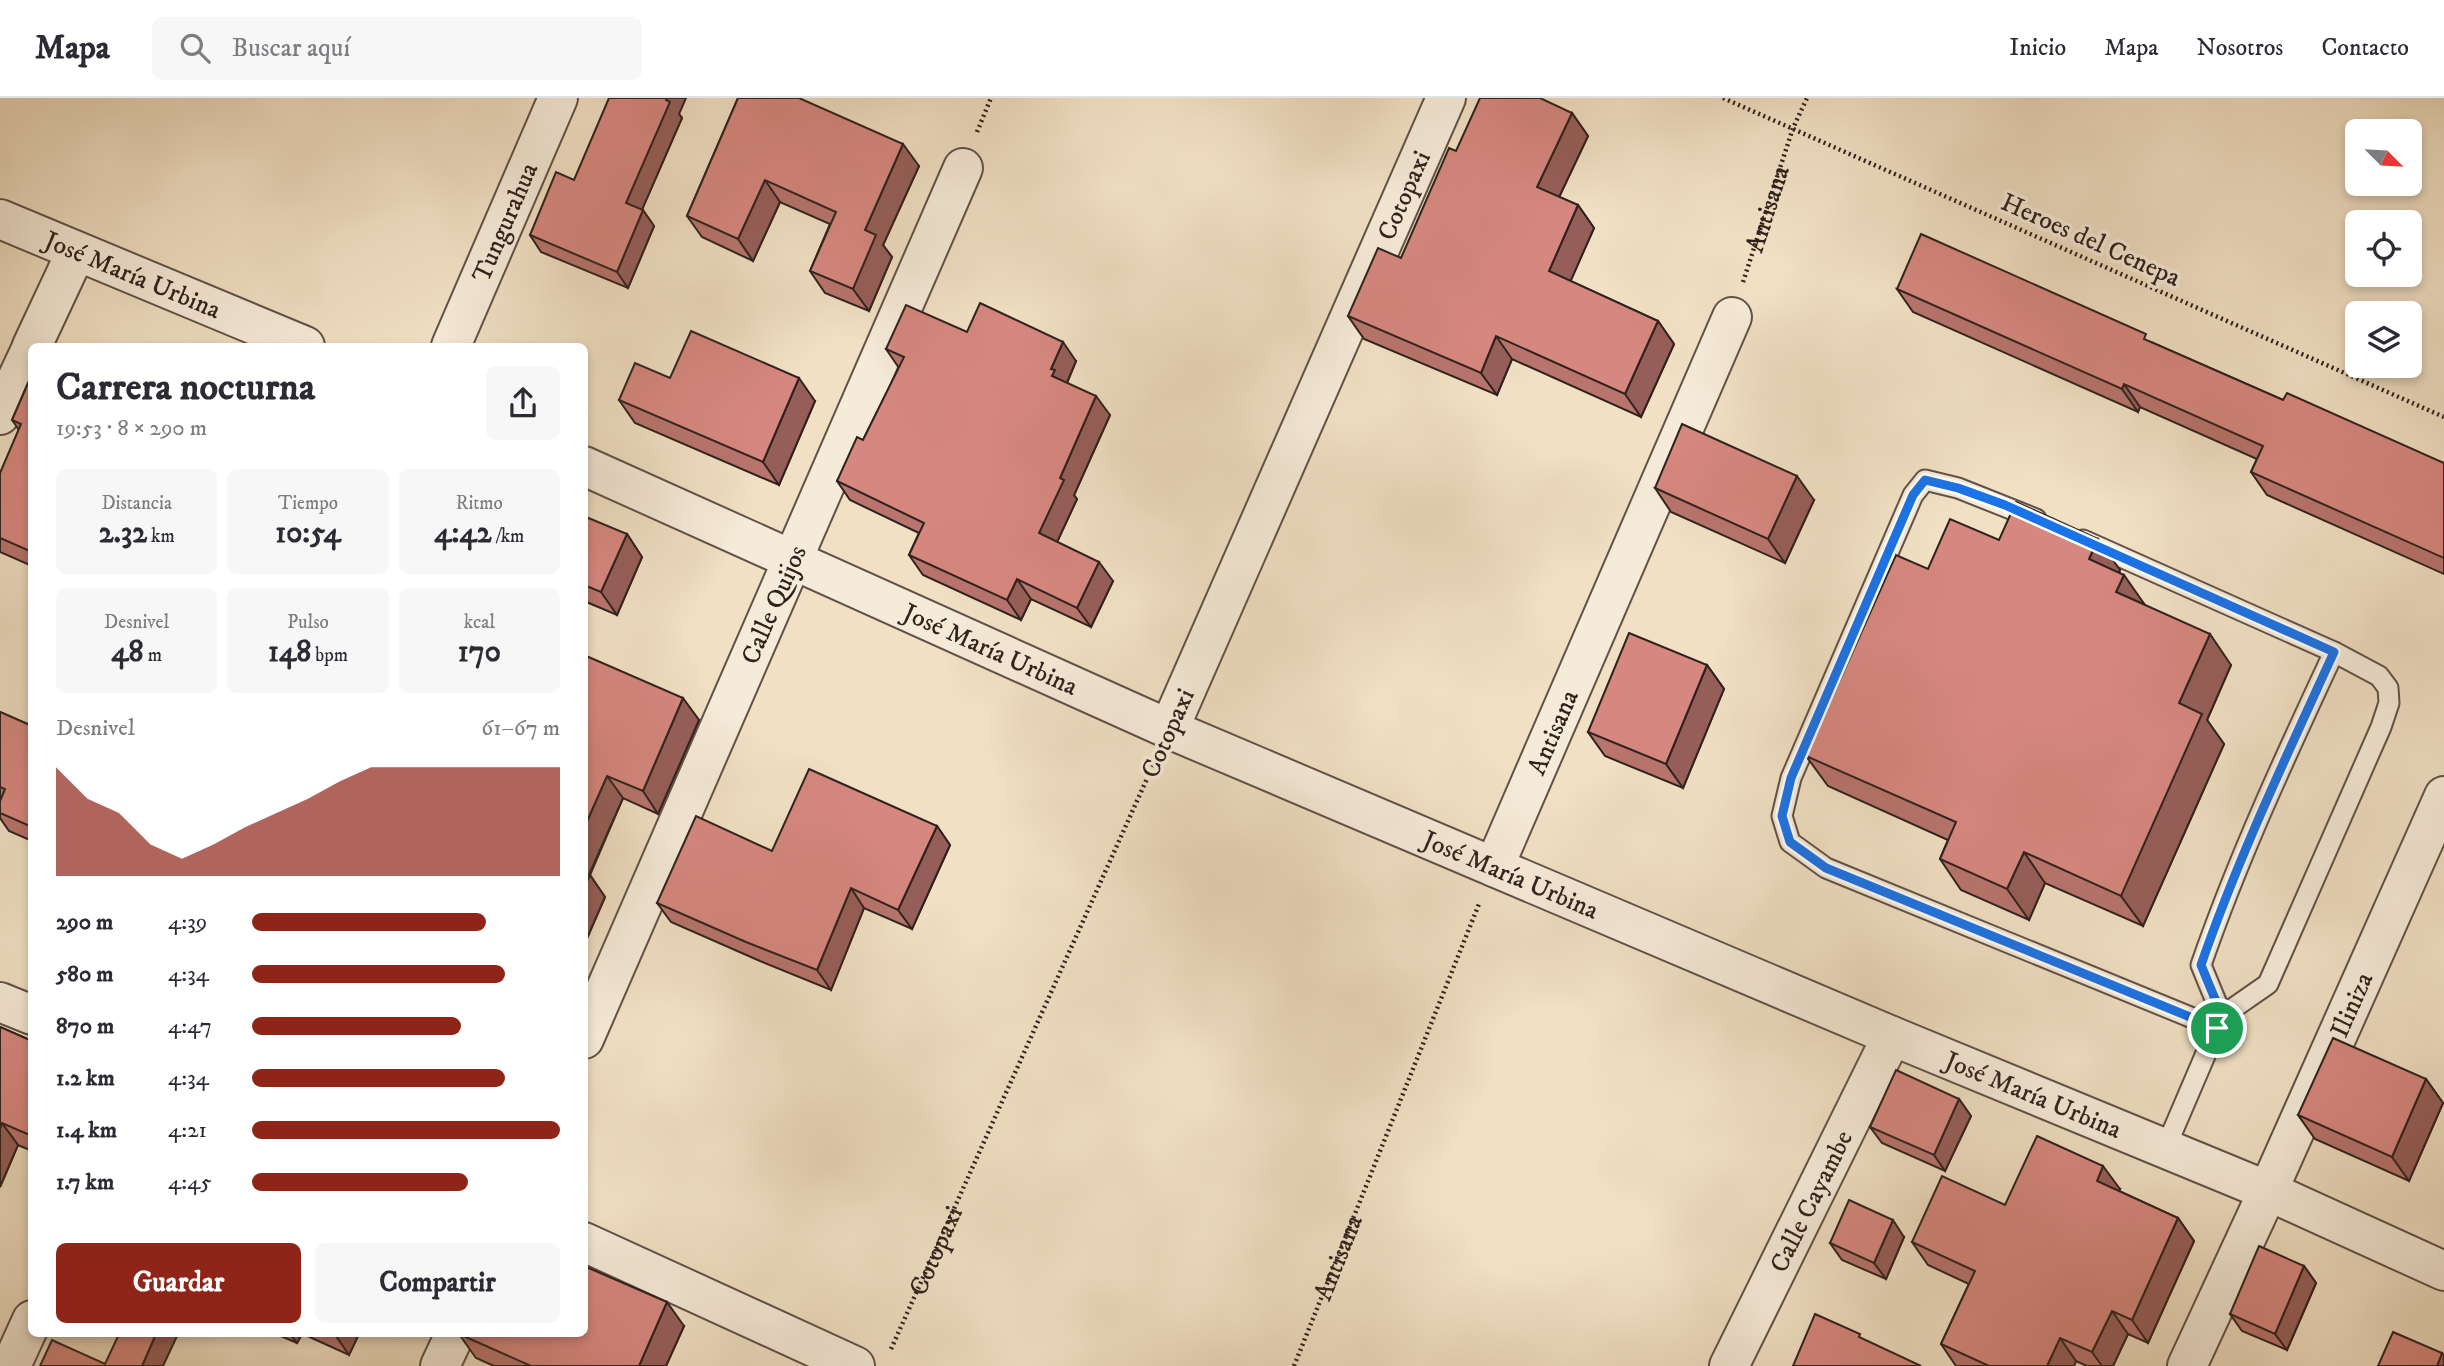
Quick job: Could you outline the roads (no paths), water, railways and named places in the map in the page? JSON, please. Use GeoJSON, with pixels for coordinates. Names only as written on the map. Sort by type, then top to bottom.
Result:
{"type":"FeatureCollection","features":[{"type":"Feature","properties":{"kind":"street","name":"Tungurahua"},"geometry":{"type":"LineString","coordinates":[[452,343],[558,98]]}},
{"type":"Feature","properties":{"kind":"street","name":"Cotopaxi"},"geometry":{"type":"LineString","coordinates":[[1169,729],[1446,98]]}},
{"type":"Feature","properties":{"kind":"street","name":"Calle Quijos"},"geometry":{"type":"LineString","coordinates":[[588,1030],[963,169]]}},
{"type":"Feature","properties":{"kind":"street","name":"José María Urbina"},"geometry":{"type":"LineString","coordinates":[[0,219],[76,253],[298,343]]}},
{"type":"Feature","properties":{"kind":"street"},"geometry":{"type":"LineString","coordinates":[[34,343],[76,253]]}},
{"type":"Feature","properties":{"kind":"street","name":"Antisana"},"geometry":{"type":"LineString","coordinates":[[1494,867],[1731,317]]}},
{"type":"Feature","properties":{"kind":"street"},"geometry":{"type":"LineString","coordinates":[[0,415],[28,356]]}},
{"type":"Feature","properties":{"kind":"street","name":"José María Urbina"},"geometry":{"type":"LineString","coordinates":[[588,468],[1169,729],[1892,1037],[2268,1192],[2444,1271]]}},
{"type":"Feature","properties":{"kind":"street","name":"Iliniza"},"geometry":{"type":"LineString","coordinates":[[2187,1366],[2268,1192],[2444,796]]}},
{"type":"Feature","properties":{"kind":"street"},"geometry":{"type":"LineString","coordinates":[[0,1002],[28,1013]]}},
{"type":"Feature","properties":{"kind":"street","name":"Calle Cayambe"},"geometry":{"type":"LineString","coordinates":[[1729,1366],[1892,1037]]}},
{"type":"Feature","properties":{"kind":"street"},"geometry":{"type":"LineString","coordinates":[[588,1244],[872,1360]]}},
{"type":"Feature","properties":{"kind":"street"},"geometry":{"type":"LineString","coordinates":[[11,1366],[28,1329]]}},
{"type":"Feature","properties":{"kind":"street"},"geometry":{"type":"LineString","coordinates":[[440,1366],[454,1337]]}},
{"type":"Feature","properties":{"kind":"lane"},"geometry":{"type":"LineString","coordinates":[[2165,1149],[2220,1022],[2268,984],[2389,702],[2388,688],[2379,676],[2334,652],[2061,530],[1958,488],[1925,480],[1913,495],[1791,778],[1782,816],[1790,842],[1826,868],[2220,1022]]}},
{"type":"Feature","properties":{"kind":"lane"},"geometry":{"type":"LineString","coordinates":[[2220,1022],[2201,965],[2225,898],[2334,652]]}}]}
